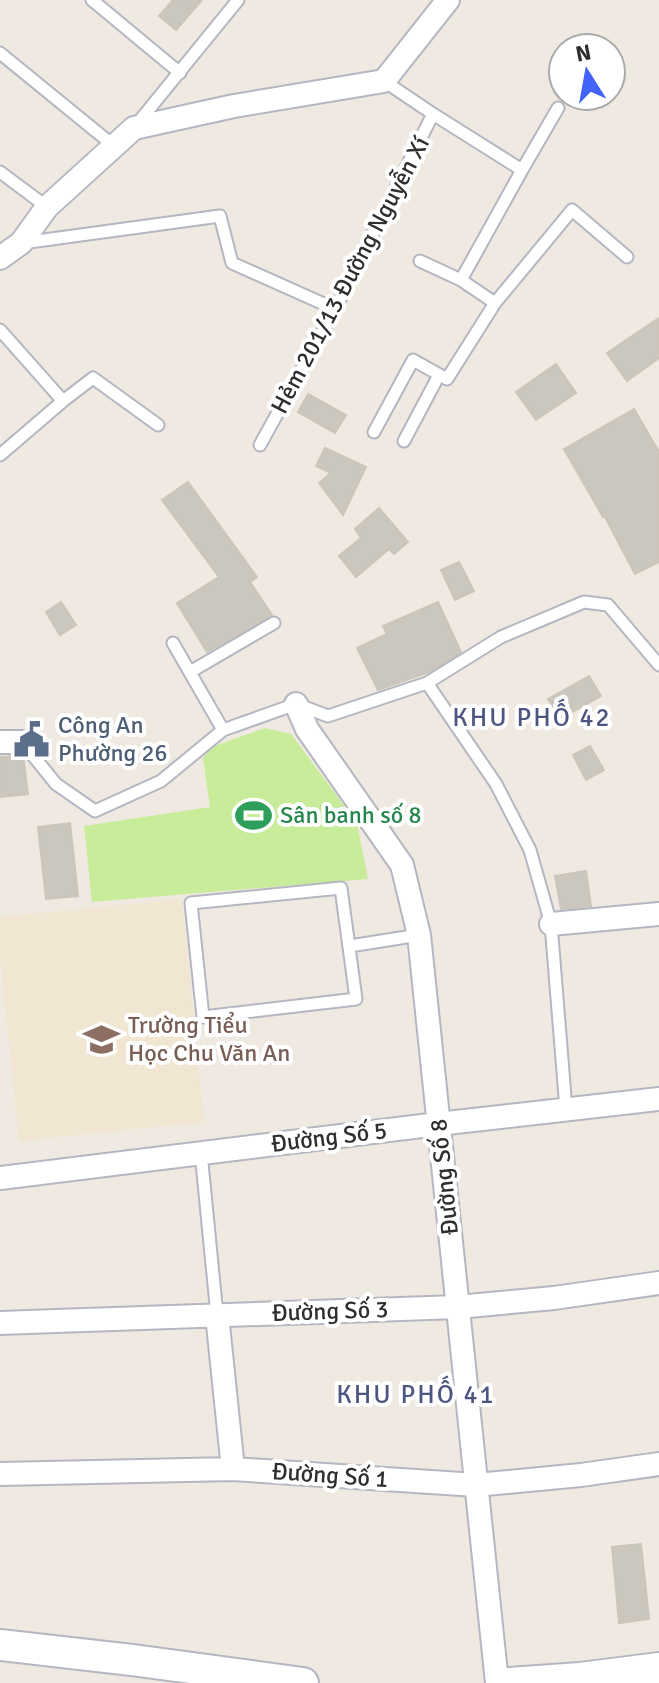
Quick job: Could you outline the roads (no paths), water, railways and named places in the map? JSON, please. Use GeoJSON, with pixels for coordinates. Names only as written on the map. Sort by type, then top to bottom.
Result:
{"type":"FeatureCollection","features":[{"type":"Feature","properties":{"kind":"street"},"geometry":{"type":"LineString","coordinates":[[0,258],[21,243],[47,207],[134,128],[234,106],[384,81],[448,0]]}},
{"type":"Feature","properties":{"kind":"street","name":"Đường Số 8"},"geometry":{"type":"LineString","coordinates":[[296,704],[307,729],[402,865],[419,935],[497,1683]]}},
{"type":"Feature","properties":{"kind":"street"},"geometry":{"type":"LineString","coordinates":[[551,924],[659,914]]}},
{"type":"Feature","properties":{"kind":"street","name":"Đường Số 5"},"geometry":{"type":"LineString","coordinates":[[0,1178],[659,1099]]}},
{"type":"Feature","properties":{"kind":"street","name":"Đường Số 3"},"geometry":{"type":"LineString","coordinates":[[0,1323],[458,1307],[554,1298],[659,1283]]}},
{"type":"Feature","properties":{"kind":"street"},"geometry":{"type":"LineString","coordinates":[[217,1315],[233,1469]]}},
{"type":"Feature","properties":{"kind":"street","name":"Đường Số 1"},"geometry":{"type":"LineString","coordinates":[[0,1474],[233,1469],[476,1485],[659,1464]]}},
{"type":"Feature","properties":{"kind":"street"},"geometry":{"type":"LineString","coordinates":[[0,1645],[303,1683]]}},
{"type":"Feature","properties":{"kind":"street"},"geometry":{"type":"LineString","coordinates":[[509,1683],[659,1668]]}},
{"type":"Feature","properties":{"kind":"lane"},"geometry":{"type":"LineString","coordinates":[[92,0],[180,73]]}},
{"type":"Feature","properties":{"kind":"lane"},"geometry":{"type":"LineString","coordinates":[[134,128],[238,0]]}},
{"type":"Feature","properties":{"kind":"lane"},"geometry":{"type":"LineString","coordinates":[[0,53],[114,146]]}},
{"type":"Feature","properties":{"kind":"lane","name":"Hẻm 201/13 Đường Nguyễn Xí"},"geometry":{"type":"LineString","coordinates":[[260,445],[335,309],[433,114],[384,81]]}},
{"type":"Feature","properties":{"kind":"lane"},"geometry":{"type":"LineString","coordinates":[[461,280],[556,112]]}},
{"type":"Feature","properties":{"kind":"lane"},"geometry":{"type":"LineString","coordinates":[[433,114],[522,170]]}},
{"type":"Feature","properties":{"kind":"lane"},"geometry":{"type":"LineString","coordinates":[[0,172],[47,207]]}},
{"type":"Feature","properties":{"kind":"lane"},"geometry":{"type":"LineString","coordinates":[[374,432],[413,360],[447,379],[495,303],[572,210],[627,257]]}},
{"type":"Feature","properties":{"kind":"lane"},"geometry":{"type":"LineString","coordinates":[[21,243],[220,216],[232,263],[335,309]]}},
{"type":"Feature","properties":{"kind":"lane"},"geometry":{"type":"LineString","coordinates":[[420,261],[461,280],[495,303]]}},
{"type":"Feature","properties":{"kind":"lane"},"geometry":{"type":"LineString","coordinates":[[0,330],[63,401]]}},
{"type":"Feature","properties":{"kind":"lane"},"geometry":{"type":"LineString","coordinates":[[404,441],[439,375]]}},
{"type":"Feature","properties":{"kind":"lane"},"geometry":{"type":"LineString","coordinates":[[0,455],[93,378],[158,425]]}},
{"type":"Feature","properties":{"kind":"lane"},"geometry":{"type":"LineString","coordinates":[[11,742],[56,784],[95,811],[161,781],[223,730],[296,704],[328,716],[427,683],[501,637],[584,602],[608,605],[659,665]]}},
{"type":"Feature","properties":{"kind":"lane"},"geometry":{"type":"LineString","coordinates":[[190,672],[274,623]]}},
{"type":"Feature","properties":{"kind":"lane"},"geometry":{"type":"LineString","coordinates":[[173,643],[223,730]]}},
{"type":"Feature","properties":{"kind":"lane"},"geometry":{"type":"LineString","coordinates":[[427,683],[496,784],[530,850],[551,924],[566,1109]]}},
{"type":"Feature","properties":{"kind":"lane"},"geometry":{"type":"LineString","coordinates":[[341,888],[350,946],[356,999],[203,1017],[191,903],[341,888]]}},
{"type":"Feature","properties":{"kind":"lane"},"geometry":{"type":"LineString","coordinates":[[350,946],[419,935]]}},
{"type":"Feature","properties":{"kind":"lane"},"geometry":{"type":"LineString","coordinates":[[201,1153],[217,1315]]}},
{"type":"Feature","properties":{"kind":"place","name":"Công An Phường 26"},"geometry":{"type":"Point","coordinates":[32,739]}},
{"type":"Feature","properties":{"kind":"place","name":"Sân banh số 8"},"geometry":{"type":"Point","coordinates":[254,815]}},
{"type":"Feature","properties":{"kind":"place","name":"Trường Tiểu Học Chu Văn An"},"geometry":{"type":"Point","coordinates":[102,1039]}},
{"type":"Feature","properties":{"kind":"district","name":"KHU PHỐ 42"},"geometry":{"type":"Point","coordinates":[532,717]}},
{"type":"Feature","properties":{"kind":"district","name":"KHU PHỐ 41"},"geometry":{"type":"Point","coordinates":[416,1394]}}]}
